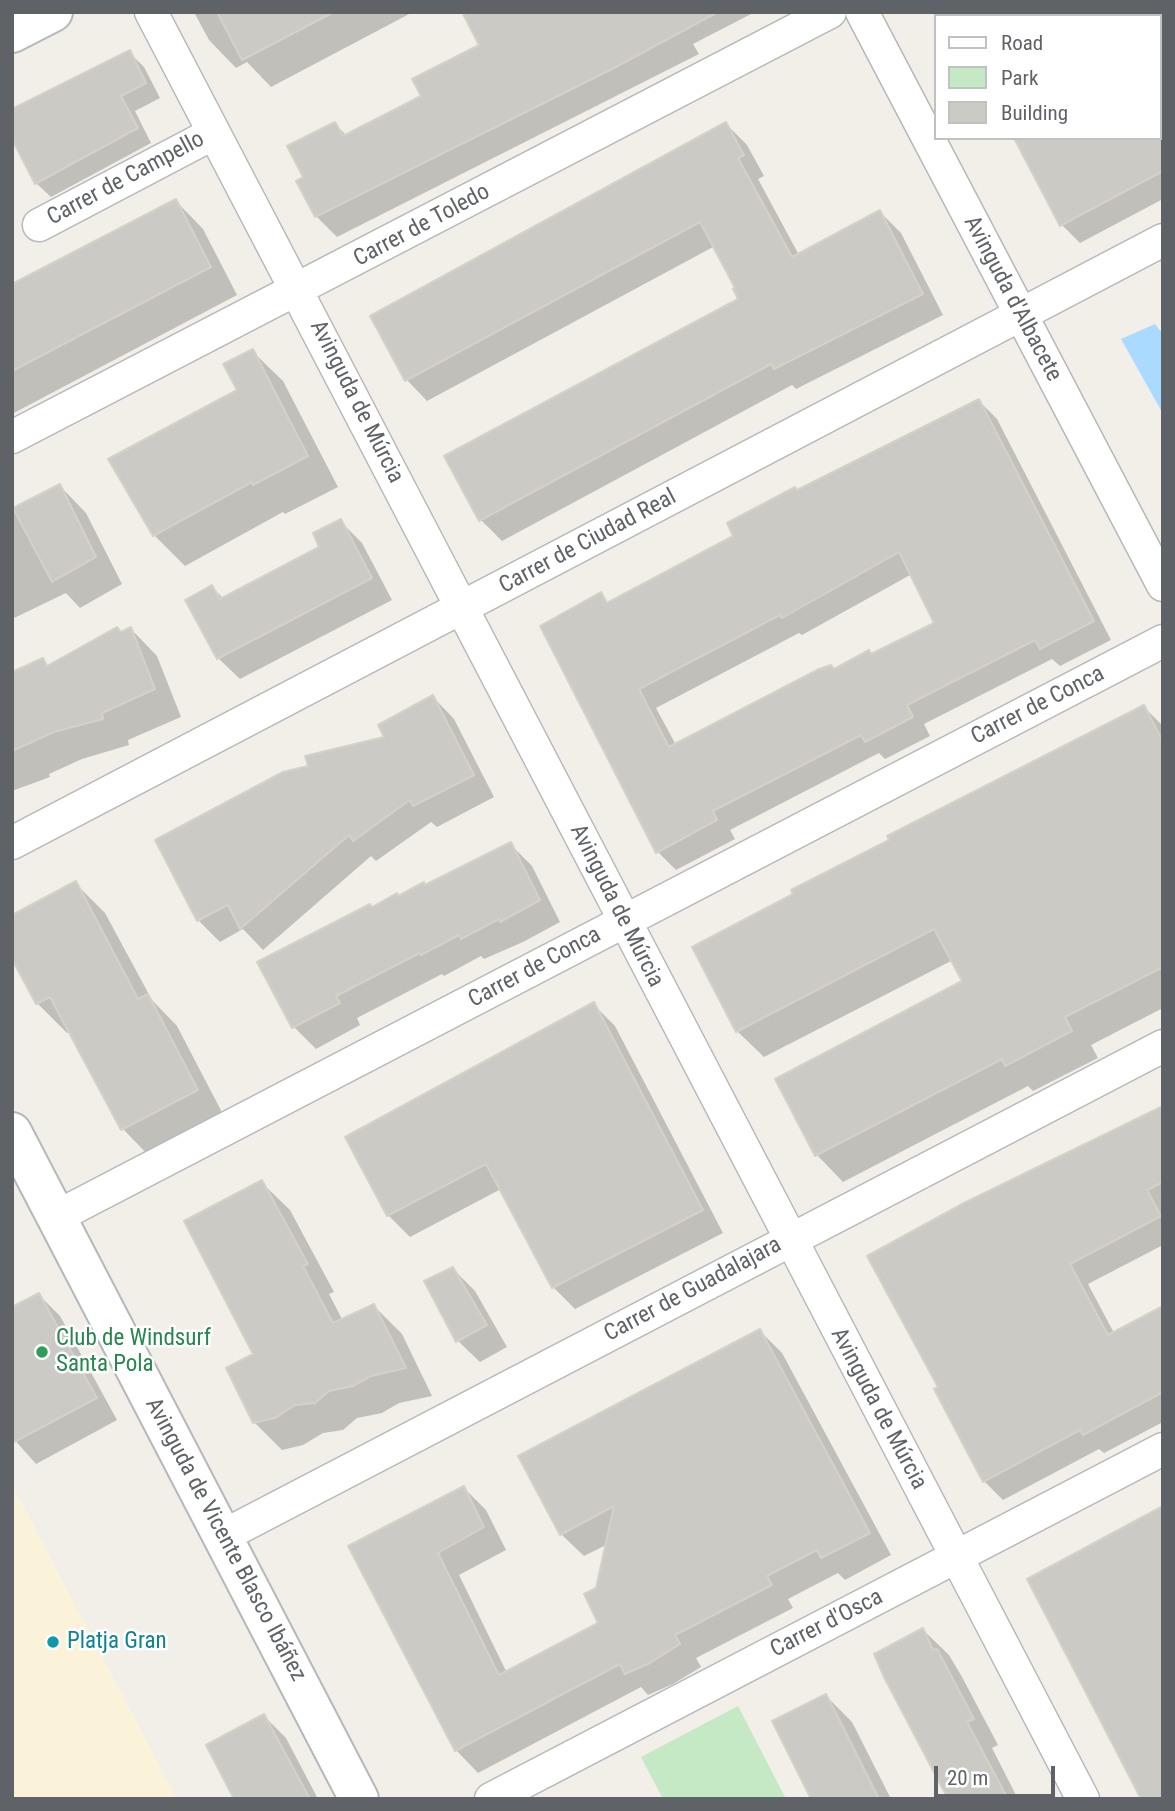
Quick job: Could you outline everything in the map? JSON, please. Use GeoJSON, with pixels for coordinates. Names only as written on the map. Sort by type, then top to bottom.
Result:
{"type":"FeatureCollection","features":[{"type":"Feature","properties":{"kind":"street"},"geometry":{"type":"LineString","coordinates":[[12,33],[53,12]]}},
{"type":"Feature","properties":{"kind":"street","name":"Avinguda de Múrcia"},"geometry":{"type":"LineString","coordinates":[[151,12],[1083,1799]]}},
{"type":"Feature","properties":{"kind":"street","name":"Carrer de Toledo"},"geometry":{"type":"LineString","coordinates":[[12,437],[830,12]]}},
{"type":"Feature","properties":{"kind":"street","name":"Avinguda d'Albacete"},"geometry":{"type":"LineString","coordinates":[[862,12],[1163,585]]}},
{"type":"Feature","properties":{"kind":"street","name":"Carrer de Campello"},"geometry":{"type":"LineString","coordinates":[[39,225],[214,133]]}},
{"type":"Feature","properties":{"kind":"street","name":"Carrer de Ciudad Real"},"geometry":{"type":"LineString","coordinates":[[12,843],[1163,240]]}},
{"type":"Feature","properties":{"kind":"street","name":"Carrer de Conca"},"geometry":{"type":"LineString","coordinates":[[56,1217],[1163,641]]}},
{"type":"Feature","properties":{"kind":"street","name":"Carrer de Guadalajara"},"geometry":{"type":"LineString","coordinates":[[223,1536],[1163,1046]]}},
{"type":"Feature","properties":{"kind":"street","name":"Avinguda de Vicente Blasco Ibáñez"},"geometry":{"type":"LineString","coordinates":[[12,1132],[359,1799]]}},
{"type":"Feature","properties":{"kind":"street","name":"Carrer d'Osca"},"geometry":{"type":"LineString","coordinates":[[491,1799],[1163,1449]]}},
{"type":"Feature","properties":{"kind":"green space"},"geometry":{"type":"Polygon","coordinates":[[[738,1706],[786,1799],[663,1799],[641,1757],[738,1706]]]}},
{"type":"Feature","properties":{"kind":"sand","name":"Platja Gran"},"geometry":{"type":"Polygon","coordinates":[[[12,1485],[177,1799],[12,1799],[12,1485]]]}},
{"type":"Feature","properties":{"kind":"water"},"geometry":{"type":"Polygon","coordinates":[[[1155,324],[1163,334],[1162,412],[1121,339],[1155,324]]]}},
{"type":"Feature","properties":{"kind":"building"},"geometry":{"type":"Polygon","coordinates":[[[217,12],[334,12],[242,60],[217,12]]]}},
{"type":"Feature","properties":{"kind":"building"},"geometry":{"type":"Polygon","coordinates":[[[462,12],[718,12],[614,68],[315,217],[296,181],[303,177],[287,146],[335,122],[343,136],[421,96],[412,79],[479,45],[462,12]]]}},
{"type":"Feature","properties":{"kind":"building"},"geometry":{"type":"Polygon","coordinates":[[[130,50],[146,83],[121,96],[138,128],[35,184],[12,139],[12,109],[130,50]]]}},
{"type":"Feature","properties":{"kind":"building"},"geometry":{"type":"Polygon","coordinates":[[[726,122],[744,155],[738,158],[792,257],[880,210],[923,294],[774,369],[771,364],[479,521],[444,456],[738,299],[733,289],[735,288],[700,222],[405,381],[370,316],[726,122]]]}},
{"type":"Feature","properties":{"kind":"building"},"geometry":{"type":"Polygon","coordinates":[[[1163,138],[1163,171],[1060,226],[1015,140],[1163,138]]]}},
{"type":"Feature","properties":{"kind":"building"},"geometry":{"type":"Polygon","coordinates":[[[176,199],[211,267],[12,371],[12,284],[176,199]]]}},
{"type":"Feature","properties":{"kind":"building"},"geometry":{"type":"Polygon","coordinates":[[[253,349],[308,456],[253,485],[252,482],[153,536],[108,459],[237,390],[223,364],[253,349]]]}},
{"type":"Feature","properties":{"kind":"building"},"geometry":{"type":"Polygon","coordinates":[[[979,399],[1094,621],[1040,649],[1035,640],[907,705],[913,717],[865,742],[861,735],[713,811],[717,820],[656,853],[540,626],[601,592],[607,603],[733,536],[727,523],[795,487],[797,490],[979,399]],[[899,552],[782,618],[780,615],[639,689],[669,747],[819,669],[831,665],[834,669],[869,650],[871,654],[934,623],[899,552]]]}},
{"type":"Feature","properties":{"kind":"building"},"geometry":{"type":"Polygon","coordinates":[[[60,484],[96,557],[52,582],[13,508],[60,484]]]}},
{"type":"Feature","properties":{"kind":"building"},"geometry":{"type":"Polygon","coordinates":[[[341,519],[372,578],[217,659],[185,600],[212,585],[220,599],[319,547],[313,533],[341,519]]]}},
{"type":"Feature","properties":{"kind":"building"},"geometry":{"type":"Polygon","coordinates":[[[117,627],[121,632],[131,627],[155,689],[102,713],[103,719],[54,732],[12,751],[12,672],[43,658],[47,666],[117,627]]]}},
{"type":"Feature","properties":{"kind":"building"},"geometry":{"type":"Polygon","coordinates":[[[433,695],[474,775],[413,806],[410,800],[353,841],[349,835],[240,929],[228,905],[197,921],[155,840],[283,772],[308,766],[305,756],[384,737],[378,725],[433,695]]]}},
{"type":"Feature","properties":{"kind":"building"},"geometry":{"type":"Polygon","coordinates":[[[1144,705],[1163,742],[1163,967],[1065,1017],[1072,1031],[1005,1066],[1002,1059],[815,1156],[775,1079],[962,981],[934,929],[736,1032],[692,947],[793,894],[791,890],[889,840],[887,836],[1144,705]]]}},
{"type":"Feature","properties":{"kind":"building"},"geometry":{"type":"Polygon","coordinates":[[[511,842],[540,900],[500,922],[499,919],[461,939],[459,935],[421,955],[420,953],[336,996],[340,1003],[292,1028],[257,962],[370,904],[372,907],[397,893],[398,896],[424,882],[425,885],[511,842]]]}},
{"type":"Feature","properties":{"kind":"building"},"geometry":{"type":"Polygon","coordinates":[[[76,881],[138,999],[148,994],[198,1090],[121,1130],[50,997],[36,1004],[12,959],[12,915],[76,881]]]}},
{"type":"Feature","properties":{"kind":"building"},"geometry":{"type":"Polygon","coordinates":[[[594,1002],[703,1210],[552,1288],[486,1164],[387,1216],[345,1137],[594,1002]]]}},
{"type":"Feature","properties":{"kind":"building"},"geometry":{"type":"Polygon","coordinates":[[[1163,1106],[1163,1182],[1147,1190],[1161,1216],[1070,1264],[1108,1335],[1163,1306],[1163,1392],[1083,1435],[1080,1430],[983,1482],[934,1389],[938,1387],[867,1256],[964,1203],[1163,1106]]]}},
{"type":"Feature","properties":{"kind":"building"},"geometry":{"type":"Polygon","coordinates":[[[262,1180],[308,1264],[303,1266],[333,1323],[374,1304],[406,1368],[371,1376],[353,1386],[329,1391],[315,1403],[295,1405],[275,1418],[253,1423],[226,1368],[253,1354],[184,1221],[262,1180]]]}},
{"type":"Feature","properties":{"kind":"building"},"geometry":{"type":"Polygon","coordinates":[[[453,1267],[487,1325],[456,1342],[424,1281],[453,1267]]]}},
{"type":"Feature","properties":{"kind":"building","name":"Club de Windsurf Santa Pola"},"geometry":{"type":"Polygon","coordinates":[[[39,1293],[97,1398],[12,1443],[12,1307],[39,1293]]]}},
{"type":"Feature","properties":{"kind":"building"},"geometry":{"type":"Polygon","coordinates":[[[760,1329],[870,1533],[821,1558],[817,1550],[767,1576],[772,1585],[675,1635],[680,1644],[650,1663],[625,1674],[620,1664],[455,1751],[348,1546],[464,1486],[484,1527],[438,1553],[499,1675],[598,1623],[584,1594],[596,1588],[614,1506],[560,1535],[518,1456],[760,1329]]]}},
{"type":"Feature","properties":{"kind":"building"},"geometry":{"type":"Polygon","coordinates":[[[1163,1506],[1163,1799],[1141,1799],[1027,1579],[1163,1506]]]}},
{"type":"Feature","properties":{"kind":"building"},"geometry":{"type":"Polygon","coordinates":[[[923,1628],[974,1719],[967,1722],[1008,1799],[948,1799],[884,1677],[874,1654],[923,1628]]]}},
{"type":"Feature","properties":{"kind":"building"},"geometry":{"type":"Polygon","coordinates":[[[826,1694],[879,1799],[811,1799],[772,1721],[826,1694]]]}},
{"type":"Feature","properties":{"kind":"building"},"geometry":{"type":"Polygon","coordinates":[[[264,1714],[310,1799],[234,1799],[206,1745],[264,1714]]]}},
{"type":"Feature","properties":{"kind":"place","name":"Club de Windsurf Santa Pola"},"geometry":{"type":"Point","coordinates":[42,1352]}},
{"type":"Feature","properties":{"kind":"place","name":"Platja Gran"},"geometry":{"type":"Point","coordinates":[53,1642]}}]}
